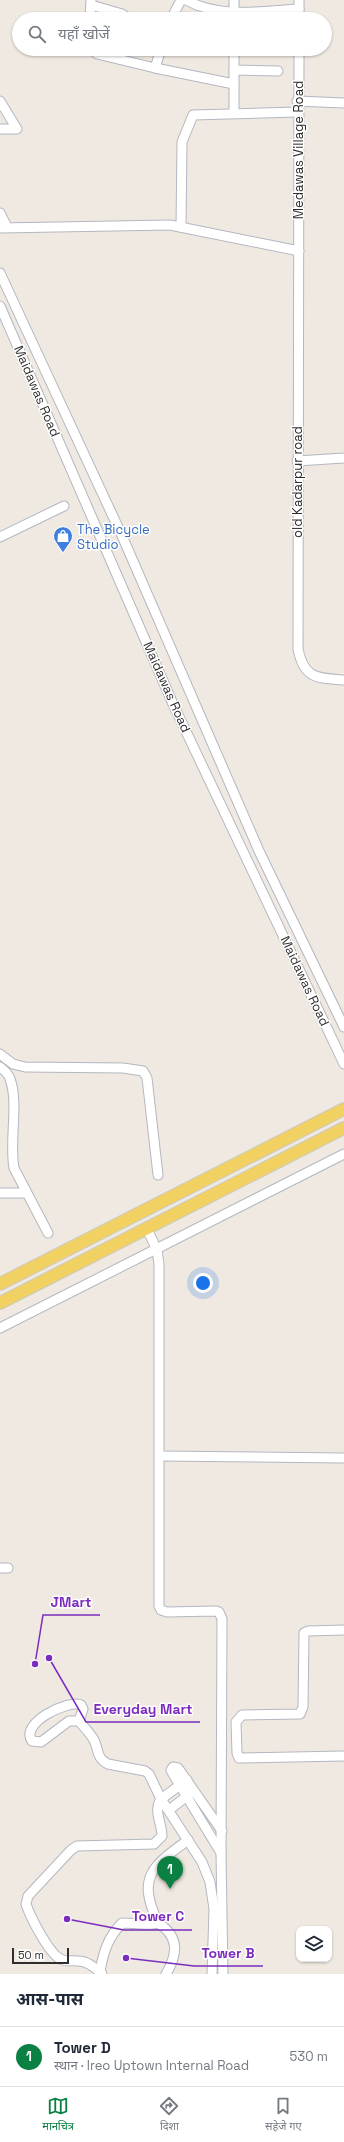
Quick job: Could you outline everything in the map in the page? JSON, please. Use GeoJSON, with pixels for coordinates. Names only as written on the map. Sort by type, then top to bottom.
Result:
{"type":"FeatureCollection","features":[{"type":"Feature","properties":{"kind":"main road"},"geometry":{"type":"LineString","coordinates":[[0,1284],[344,1110]]}},
{"type":"Feature","properties":{"kind":"main road"},"geometry":{"type":"LineString","coordinates":[[0,1303],[341,1132]]}},
{"type":"Feature","properties":{"kind":"street"},"geometry":{"type":"LineString","coordinates":[[175,12],[181,0]]}},
{"type":"Feature","properties":{"kind":"street"},"geometry":{"type":"LineString","coordinates":[[186,0],[197,6],[219,12]]}},
{"type":"Feature","properties":{"kind":"street"},"geometry":{"type":"LineString","coordinates":[[234,0],[234,12]]}},
{"type":"Feature","properties":{"kind":"street"},"geometry":{"type":"LineString","coordinates":[[90,12],[91,2],[117,12]]}},
{"type":"Feature","properties":{"kind":"street"},"geometry":{"type":"LineString","coordinates":[[256,12],[299,4]]}},
{"type":"Feature","properties":{"kind":"street"},"geometry":{"type":"LineString","coordinates":[[106,56],[155,68],[234,84]]}},
{"type":"Feature","properties":{"kind":"street"},"geometry":{"type":"LineString","coordinates":[[155,68],[158,56]]}},
{"type":"Feature","properties":{"kind":"street"},"geometry":{"type":"LineString","coordinates":[[234,56],[234,113]]}},
{"type":"Feature","properties":{"kind":"street","name":"Medawas Village Road"},"geometry":{"type":"LineString","coordinates":[[299,56],[297,112],[299,251]]}},
{"type":"Feature","properties":{"kind":"street"},"geometry":{"type":"LineString","coordinates":[[234,70],[278,71]]}},
{"type":"Feature","properties":{"kind":"street"},"geometry":{"type":"LineString","coordinates":[[0,101],[17,129],[0,129]]}},
{"type":"Feature","properties":{"kind":"street"},"geometry":{"type":"LineString","coordinates":[[297,101],[344,103]]}},
{"type":"Feature","properties":{"kind":"street"},"geometry":{"type":"LineString","coordinates":[[181,227],[182,142],[193,116],[234,113],[297,112]]}},
{"type":"Feature","properties":{"kind":"street"},"geometry":{"type":"LineString","coordinates":[[0,213],[4,228],[170,225],[299,251]]}},
{"type":"Feature","properties":{"kind":"street","name":"old Kadarpur road"},"geometry":{"type":"LineString","coordinates":[[299,251],[297,461],[299,656],[301,664],[309,674],[319,678],[344,680]]}},
{"type":"Feature","properties":{"kind":"street","name":"Maidawas Road"},"geometry":{"type":"LineString","coordinates":[[0,273],[123,538],[259,851],[344,1027]]}},
{"type":"Feature","properties":{"kind":"street","name":"Maidawas Road"},"geometry":{"type":"LineString","coordinates":[[0,306],[173,704],[344,1064]]}},
{"type":"Feature","properties":{"kind":"street"},"geometry":{"type":"LineString","coordinates":[[297,461],[344,458]]}},
{"type":"Feature","properties":{"kind":"street"},"geometry":{"type":"LineString","coordinates":[[0,537],[64,506]]}},
{"type":"Feature","properties":{"kind":"street"},"geometry":{"type":"LineString","coordinates":[[0,1054],[13,1064],[25,1067],[123,1068],[143,1071],[147,1078],[158,1176]]}},
{"type":"Feature","properties":{"kind":"street"},"geometry":{"type":"LineString","coordinates":[[0,1067],[10,1077],[13,1089],[12,1156],[14,1168],[48,1233]]}},
{"type":"Feature","properties":{"kind":"street"},"geometry":{"type":"LineString","coordinates":[[0,1328],[157,1250],[344,1154]]}},
{"type":"Feature","properties":{"kind":"street"},"geometry":{"type":"LineString","coordinates":[[0,1192],[26,1192]]}},
{"type":"Feature","properties":{"kind":"street"},"geometry":{"type":"LineString","coordinates":[[147,1229],[157,1250],[160,1274],[159,1606],[161,1610],[167,1612],[216,1611],[219,1612],[222,1619],[221,1853],[223,1974]]}},
{"type":"Feature","properties":{"kind":"street"},"geometry":{"type":"LineString","coordinates":[[160,1456],[344,1458]]}},
{"type":"Feature","properties":{"kind":"street"},"geometry":{"type":"LineString","coordinates":[[344,1630],[308,1630],[304,1633],[303,1707],[300,1714],[242,1715],[236,1722],[237,1752],[239,1758],[344,1756]]}},
{"type":"Feature","properties":{"kind":"street"},"geometry":{"type":"LineString","coordinates":[[79,1721],[83,1709],[81,1705],[74,1703],[50,1713],[34,1723],[30,1730],[31,1739],[32,1741],[41,1742],[70,1721],[79,1721],[93,1737],[99,1758],[103,1762],[145,1771],[206,1870],[212,1894],[212,1974]]}},
{"type":"Feature","properties":{"kind":"street"},"geometry":{"type":"LineString","coordinates":[[101,1973],[88,1963],[58,1959],[39,1930],[26,1904],[28,1896],[71,1850],[77,1846],[154,1844],[160,1840],[162,1831],[157,1808],[161,1799],[184,1783],[221,1853]]}},
{"type":"Feature","properties":{"kind":"street"},"geometry":{"type":"LineString","coordinates":[[190,1793],[222,1831]]}},
{"type":"Feature","properties":{"kind":"street"},"geometry":{"type":"LineString","coordinates":[[169,1810],[190,1793]]}},
{"type":"Feature","properties":{"kind":"street"},"geometry":{"type":"LineString","coordinates":[[166,1974],[174,1954],[174,1940],[168,1929],[158,1923],[148,1896],[149,1877],[155,1867],[166,1856],[188,1840]]}},
{"type":"Feature","properties":{"kind":"street"},"geometry":{"type":"LineString","coordinates":[[101,1973],[103,1954],[113,1932],[122,1924],[140,1923],[153,1925],[158,1923]]}},
{"type":"Feature","properties":{"kind":"place","name":"The Bicycle Studio"},"geometry":{"type":"Point","coordinates":[63,553]}},
{"type":"Feature","properties":{"kind":"place","name":"Everyday Mart"},"geometry":{"type":"Point","coordinates":[49,1658]}},
{"type":"Feature","properties":{"kind":"place","name":"JMart"},"geometry":{"type":"Point","coordinates":[35,1664]}},
{"type":"Feature","properties":{"kind":"place","name":"Tower D"},"geometry":{"type":"Point","coordinates":[170,1889]}},
{"type":"Feature","properties":{"kind":"place","name":"Tower C"},"geometry":{"type":"Point","coordinates":[67,1919]}},
{"type":"Feature","properties":{"kind":"place","name":"Tower B"},"geometry":{"type":"Point","coordinates":[126,1958]}}]}
